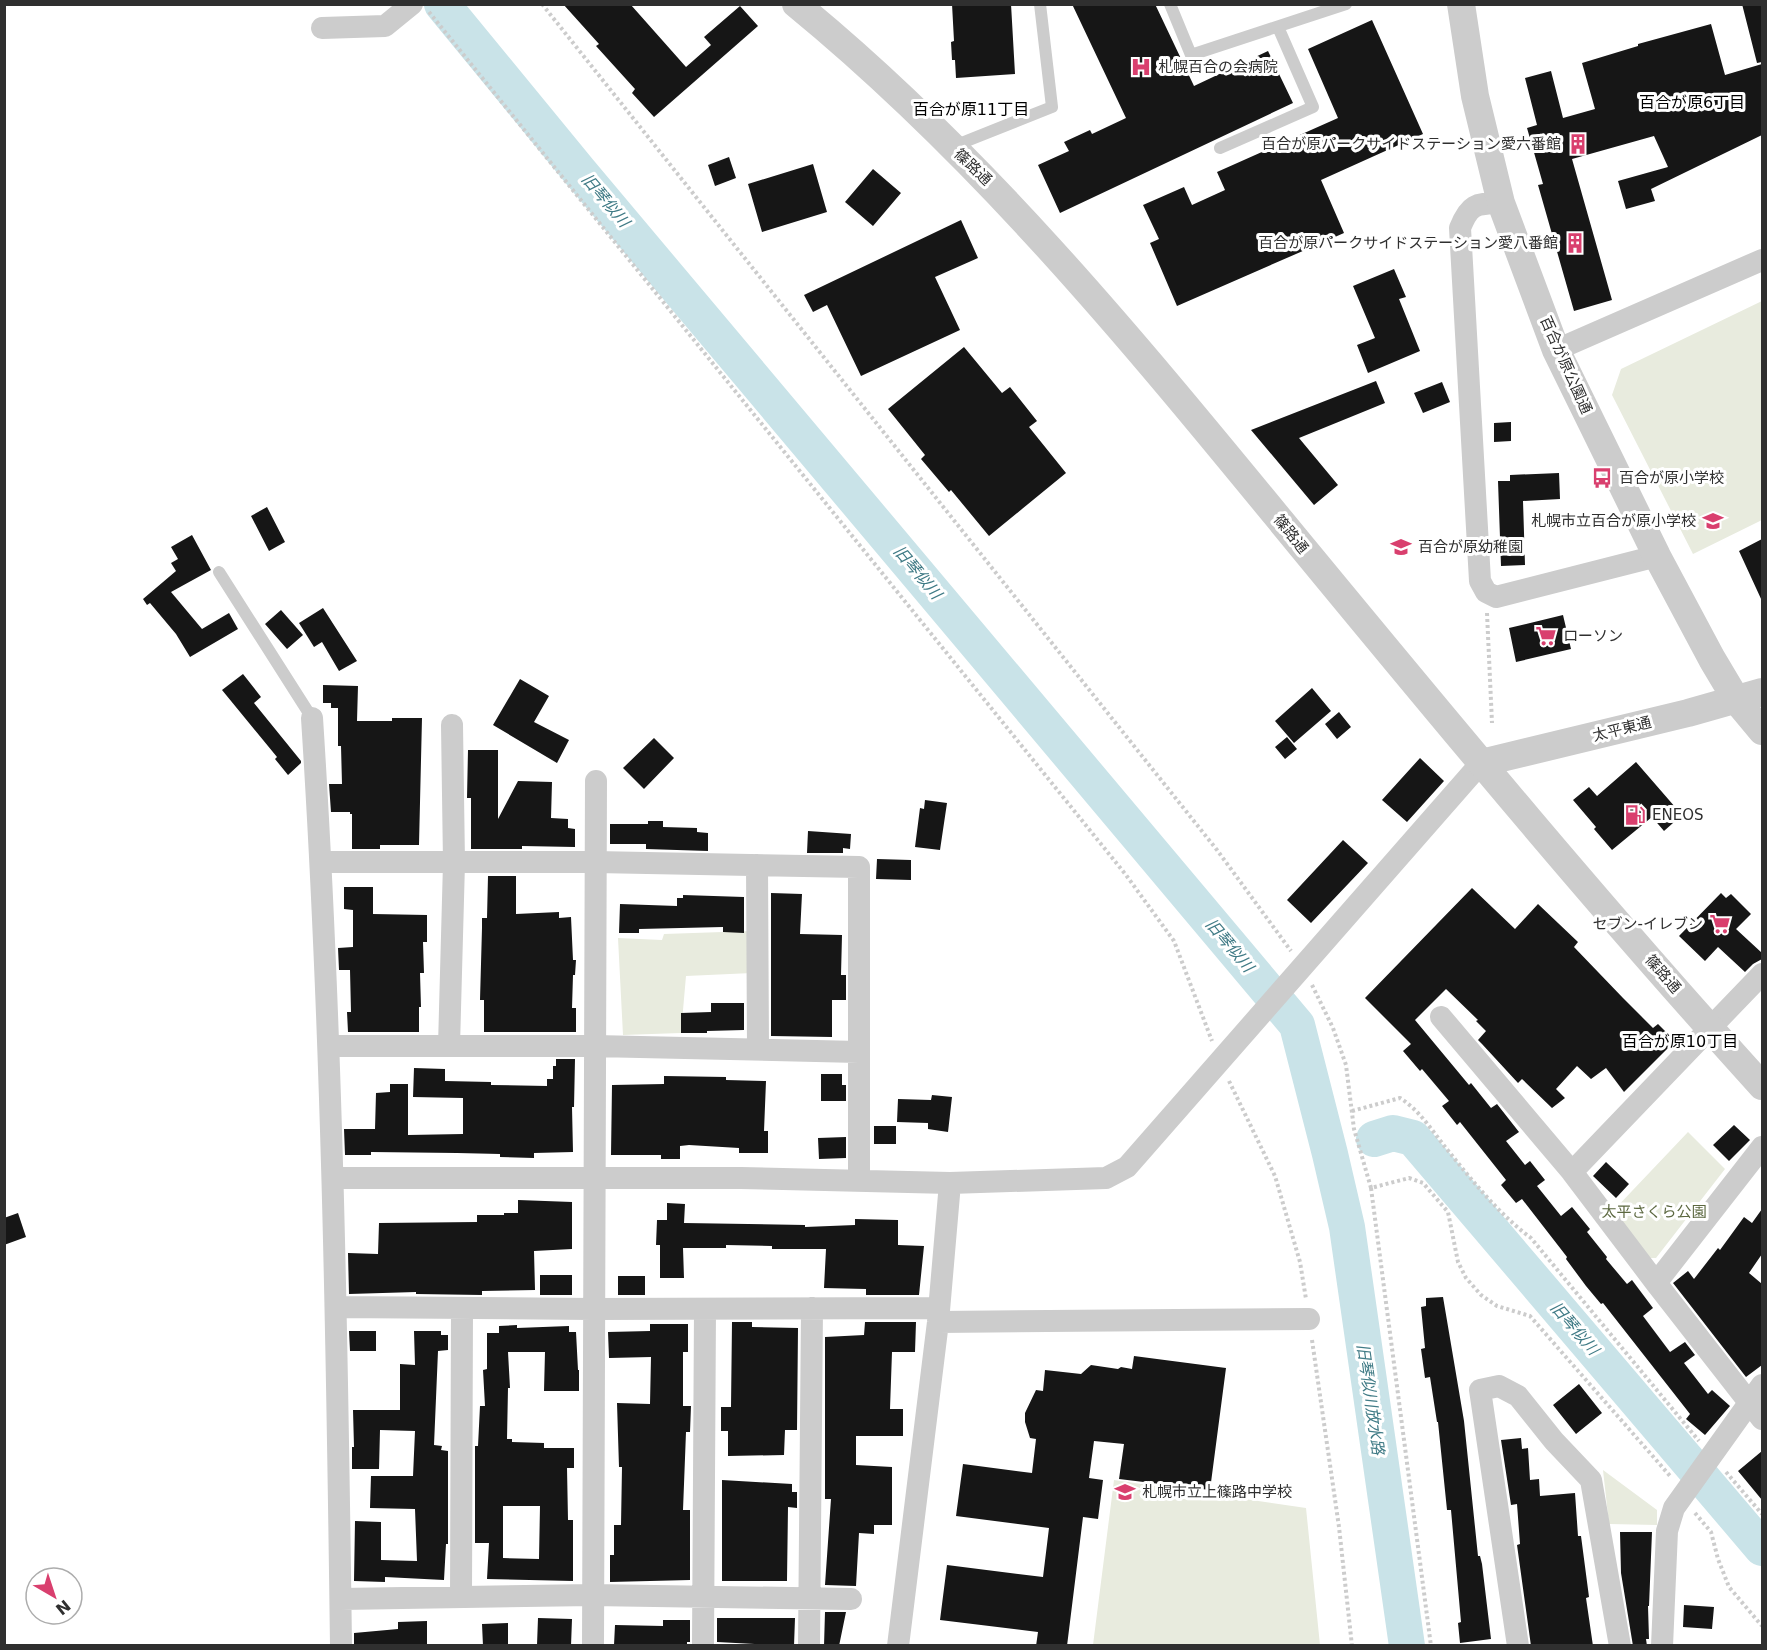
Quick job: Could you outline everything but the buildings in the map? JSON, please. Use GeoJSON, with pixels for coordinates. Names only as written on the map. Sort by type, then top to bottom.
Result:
{"type":"FeatureCollection","features":[{"type":"Feature","properties":{"kind":"street","name":"篠路通"},"geometry":{"type":"LineString","coordinates":[[796,4],[834,35],[996,190],[1170,386],[1481,763],[1710,1029],[1762,1086]]}},
{"type":"Feature","properties":{"kind":"street","name":"百合が原公園通"},"geometry":{"type":"LineString","coordinates":[[1461,4],[1475,96],[1501,203],[1556,350],[1657,556],[1712,659],[1750,696],[1762,731]]}},
{"type":"Feature","properties":{"kind":"street"},"geometry":{"type":"LineString","coordinates":[[322,28],[385,26],[417,6]]}},
{"type":"Feature","properties":{"kind":"street"},"geometry":{"type":"LineString","coordinates":[[1501,203],[1476,204],[1467,212],[1460,228],[1480,581],[1486,592],[1496,597],[1657,556]]}},
{"type":"Feature","properties":{"kind":"street"},"geometry":{"type":"LineString","coordinates":[[1556,350],[1762,261]]}},
{"type":"Feature","properties":{"kind":"street","name":"太平東通"},"geometry":{"type":"LineString","coordinates":[[1481,763],[1750,696]]}},
{"type":"Feature","properties":{"kind":"street"},"geometry":{"type":"LineString","coordinates":[[312,718],[321,862],[333,1178],[341,1646]]}},
{"type":"Feature","properties":{"kind":"street"},"geometry":{"type":"LineString","coordinates":[[450,1046],[454,863],[452,725]]}},
{"type":"Feature","properties":{"kind":"street"},"geometry":{"type":"LineString","coordinates":[[333,1178],[741,1178],[950,1183],[1106,1178],[1127,1167],[1222,1047],[1301,980],[1481,763]]}},
{"type":"Feature","properties":{"kind":"street"},"geometry":{"type":"LineString","coordinates":[[593,1646],[596,781]]}},
{"type":"Feature","properties":{"kind":"street"},"geometry":{"type":"LineString","coordinates":[[321,862],[595,862],[859,867],[859,1181]]}},
{"type":"Feature","properties":{"kind":"street"},"geometry":{"type":"LineString","coordinates":[[757,865],[758,1049]]}},
{"type":"Feature","properties":{"kind":"street"},"geometry":{"type":"LineString","coordinates":[[1572,1172],[1762,974]]}},
{"type":"Feature","properties":{"kind":"street"},"geometry":{"type":"LineString","coordinates":[[1441,1017],[1572,1172],[1756,1411]]}},
{"type":"Feature","properties":{"kind":"street"},"geometry":{"type":"LineString","coordinates":[[328,1046],[595,1046],[859,1052]]}},
{"type":"Feature","properties":{"kind":"street"},"geometry":{"type":"LineString","coordinates":[[1656,1283],[1762,1147]]}},
{"type":"Feature","properties":{"kind":"street"},"geometry":{"type":"LineString","coordinates":[[898,1646],[938,1315],[950,1183]]}},
{"type":"Feature","properties":{"kind":"street"},"geometry":{"type":"LineString","coordinates":[[336,1307],[812,1308],[938,1315],[1309,1319]]}},
{"type":"Feature","properties":{"kind":"street"},"geometry":{"type":"LineString","coordinates":[[460,1597],[462,1308]]}},
{"type":"Feature","properties":{"kind":"street"},"geometry":{"type":"LineString","coordinates":[[809,1646],[812,1308]]}},
{"type":"Feature","properties":{"kind":"street"},"geometry":{"type":"LineString","coordinates":[[703,1646],[705,1309]]}},
{"type":"Feature","properties":{"kind":"street"},"geometry":{"type":"LineString","coordinates":[[1662,1646],[1666,1531],[1674,1508],[1708,1459],[1756,1411],[1762,1385]]}},
{"type":"Feature","properties":{"kind":"street"},"geometry":{"type":"LineString","coordinates":[[1518,1646],[1480,1390],[1499,1386],[1518,1396],[1554,1441],[1591,1480],[1620,1646]]}},
{"type":"Feature","properties":{"kind":"street"},"geometry":{"type":"LineString","coordinates":[[341,1599],[592,1595],[851,1599]]}},
{"type":"Feature","properties":{"kind":"lane"},"geometry":{"type":"LineString","coordinates":[[952,147],[1052,107],[1040,4]]}},
{"type":"Feature","properties":{"kind":"lane"},"geometry":{"type":"LineString","coordinates":[[1170,4],[1191,55],[1346,4]]}},
{"type":"Feature","properties":{"kind":"lane"},"geometry":{"type":"LineString","coordinates":[[1220,148],[1313,107],[1278,27]]}},
{"type":"Feature","properties":{"kind":"lane"},"geometry":{"type":"LineString","coordinates":[[219,572],[312,718]]}},
{"type":"Feature","properties":{"kind":"path"},"geometry":{"type":"LineString","coordinates":[[542,4],[1217,850],[1293,954]]}},
{"type":"Feature","properties":{"kind":"path"},"geometry":{"type":"LineString","coordinates":[[417,6],[428,12],[436,21],[1126,874],[1174,941],[1222,1047]]}},
{"type":"Feature","properties":{"kind":"path"},"geometry":{"type":"LineString","coordinates":[[1486,592],[1492,723]]}},
{"type":"Feature","properties":{"kind":"path"},"geometry":{"type":"LineString","coordinates":[[1301,980],[1316,992],[1333,1028],[1346,1065],[1354,1129],[1371,1188],[1431,1646]]}},
{"type":"Feature","properties":{"kind":"path"},"geometry":{"type":"LineString","coordinates":[[1227,1075],[1275,1176],[1300,1262],[1340,1527],[1352,1646]]}},
{"type":"Feature","properties":{"kind":"path"},"geometry":{"type":"LineString","coordinates":[[1352,1111],[1400,1098],[1411,1105],[1450,1154],[1495,1204],[1531,1238],[1708,1459],[1762,1514]]}},
{"type":"Feature","properties":{"kind":"path"},"geometry":{"type":"LineString","coordinates":[[1371,1188],[1409,1178],[1423,1183],[1448,1212],[1458,1262],[1466,1278],[1481,1294],[1497,1306],[1530,1316],[1675,1482],[1685,1490],[1711,1532],[1729,1587],[1762,1626]]}},
{"type":"Feature","properties":{"kind":"green space","name":"札幌市立百合が原小学校"},"geometry":{"type":"Polygon","coordinates":[[[1762,301],[1762,520],[1693,554],[1612,395],[1621,369],[1762,301]]]}},
{"type":"Feature","properties":{"kind":"green space"},"geometry":{"type":"Polygon","coordinates":[[[752,931],[752,973],[686,976],[681,1033],[623,1035],[618,938],[662,940],[664,934],[752,931]]]}},
{"type":"Feature","properties":{"kind":"green space","name":"太平さくら公園"},"geometry":{"type":"Polygon","coordinates":[[[1688,1132],[1725,1169],[1656,1258],[1649,1258],[1613,1211],[1688,1132]]]}},
{"type":"Feature","properties":{"kind":"green space"},"geometry":{"type":"Polygon","coordinates":[[[1603,1470],[1657,1510],[1657,1525],[1609,1524],[1603,1470]]]}},
{"type":"Feature","properties":{"kind":"green space"},"geometry":{"type":"Polygon","coordinates":[[[1114,1480],[1306,1508],[1320,1645],[1093,1645],[1114,1480]]]}},
{"type":"Feature","properties":{"kind":"waterway","name":"旧琴似川"},"geometry":{"type":"LineString","coordinates":[[442,4],[579,171],[1297,1025],[1347,1227],[1407,1646]]}},
{"type":"Feature","properties":{"kind":"waterway","name":"旧琴似川"},"geometry":{"type":"LineString","coordinates":[[1374,1139],[1393,1133],[1413,1138],[1762,1548]]}},
{"type":"Feature","properties":{"kind":"place","name":"札幌百合の会病院"},"geometry":{"type":"Point","coordinates":[1141,67]}},
{"type":"Feature","properties":{"kind":"place","name":"百合が原パークサイドステーション愛六番館"},"geometry":{"type":"Point","coordinates":[1578,144]}},
{"type":"Feature","properties":{"kind":"place","name":"百合が原パークサイドステーション愛八番館"},"geometry":{"type":"Point","coordinates":[1575,243]}},
{"type":"Feature","properties":{"kind":"place","name":"百合が原小学校"},"geometry":{"type":"Point","coordinates":[1602,478]}},
{"type":"Feature","properties":{"kind":"place","name":"札幌市立百合が原小学校"},"geometry":{"type":"Point","coordinates":[1713,521]}},
{"type":"Feature","properties":{"kind":"place","name":"百合が原幼稚園"},"geometry":{"type":"Point","coordinates":[1401,547]}},
{"type":"Feature","properties":{"kind":"place","name":"ローソン"},"geometry":{"type":"Point","coordinates":[1546,636]}},
{"type":"Feature","properties":{"kind":"place","name":"ENEOS"},"geometry":{"type":"Point","coordinates":[1635,815]}},
{"type":"Feature","properties":{"kind":"place","name":"セブン-イレブン"},"geometry":{"type":"Point","coordinates":[1720,924]}},
{"type":"Feature","properties":{"kind":"place","name":"札幌市立上篠路中学校"},"geometry":{"type":"Point","coordinates":[1125,1492]}},
{"type":"Feature","properties":{"kind":"district","name":"百合が原6丁目"},"geometry":{"type":"Point","coordinates":[1692,102]}},
{"type":"Feature","properties":{"kind":"district","name":"百合が原11丁目"},"geometry":{"type":"Point","coordinates":[971,109]}},
{"type":"Feature","properties":{"kind":"district","name":"百合が原10丁目"},"geometry":{"type":"Point","coordinates":[1680,1041]}},
{"type":"Feature","properties":{"kind":"water label","name":"旧琴似川放水路"},"geometry":{"type":"Point","coordinates":[1371,1399]}}]}
